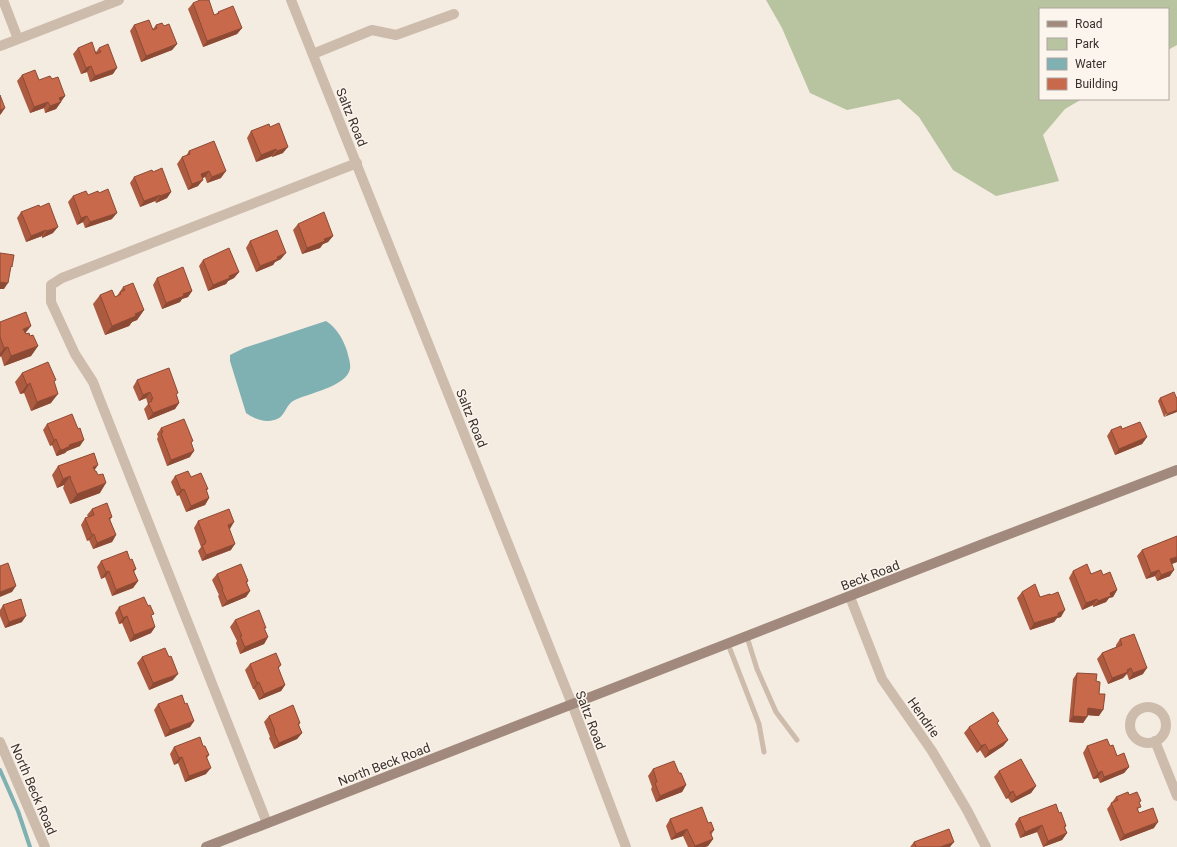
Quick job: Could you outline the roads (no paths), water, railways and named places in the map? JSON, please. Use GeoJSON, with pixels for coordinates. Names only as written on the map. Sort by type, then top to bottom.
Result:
{"type":"FeatureCollection","features":[{"type":"Feature","properties":{"kind":"main road","name":"Beck Road"},"geometry":{"type":"LineString","coordinates":[[572,704],[1177,470]]}},
{"type":"Feature","properties":{"kind":"main road","name":"North Beck Road"},"geometry":{"type":"LineString","coordinates":[[206,847],[572,704]]}},
{"type":"Feature","properties":{"kind":"street"},"geometry":{"type":"LineString","coordinates":[[3,0],[18,39]]}},
{"type":"Feature","properties":{"kind":"street"},"geometry":{"type":"LineString","coordinates":[[0,46],[119,0]]}},
{"type":"Feature","properties":{"kind":"street","name":"Saltz Road"},"geometry":{"type":"LineString","coordinates":[[291,0],[572,704],[626,847]]}},
{"type":"Feature","properties":{"kind":"street"},"geometry":{"type":"LineString","coordinates":[[313,54],[372,30],[396,35],[454,14]]}},
{"type":"Feature","properties":{"kind":"street"},"geometry":{"type":"LineString","coordinates":[[267,823],[93,382],[75,354],[51,302],[51,285],[62,278],[357,163]]}},
{"type":"Feature","properties":{"kind":"street","name":"Hendrie"},"geometry":{"type":"LineString","coordinates":[[850,597],[882,679],[932,751],[967,810],[986,847]]}},
{"type":"Feature","properties":{"kind":"street"},"geometry":{"type":"LineString","coordinates":[[1155,741],[1177,796]]}},
{"type":"Feature","properties":{"kind":"street","name":"North Beck Road"},"geometry":{"type":"LineString","coordinates":[[0,742],[45,847]]}},
{"type":"Feature","properties":{"kind":"lane"},"geometry":{"type":"LineString","coordinates":[[746,637],[757,668],[776,712],[797,740]]}},
{"type":"Feature","properties":{"kind":"lane"},"geometry":{"type":"LineString","coordinates":[[728,644],[760,724],[764,752]]}},
{"type":"Feature","properties":{"kind":"water"},"geometry":{"type":"Polygon","coordinates":[[[326,321],[336,330],[347,351],[350,369],[347,375],[342,380],[326,389],[293,401],[278,419],[270,421],[263,420],[246,413],[230,361],[230,355],[244,348],[326,321]]]}},
{"type":"Feature","properties":{"kind":"waterway"},"geometry":{"type":"LineString","coordinates":[[0,770],[18,811],[30,847]]}}]}
